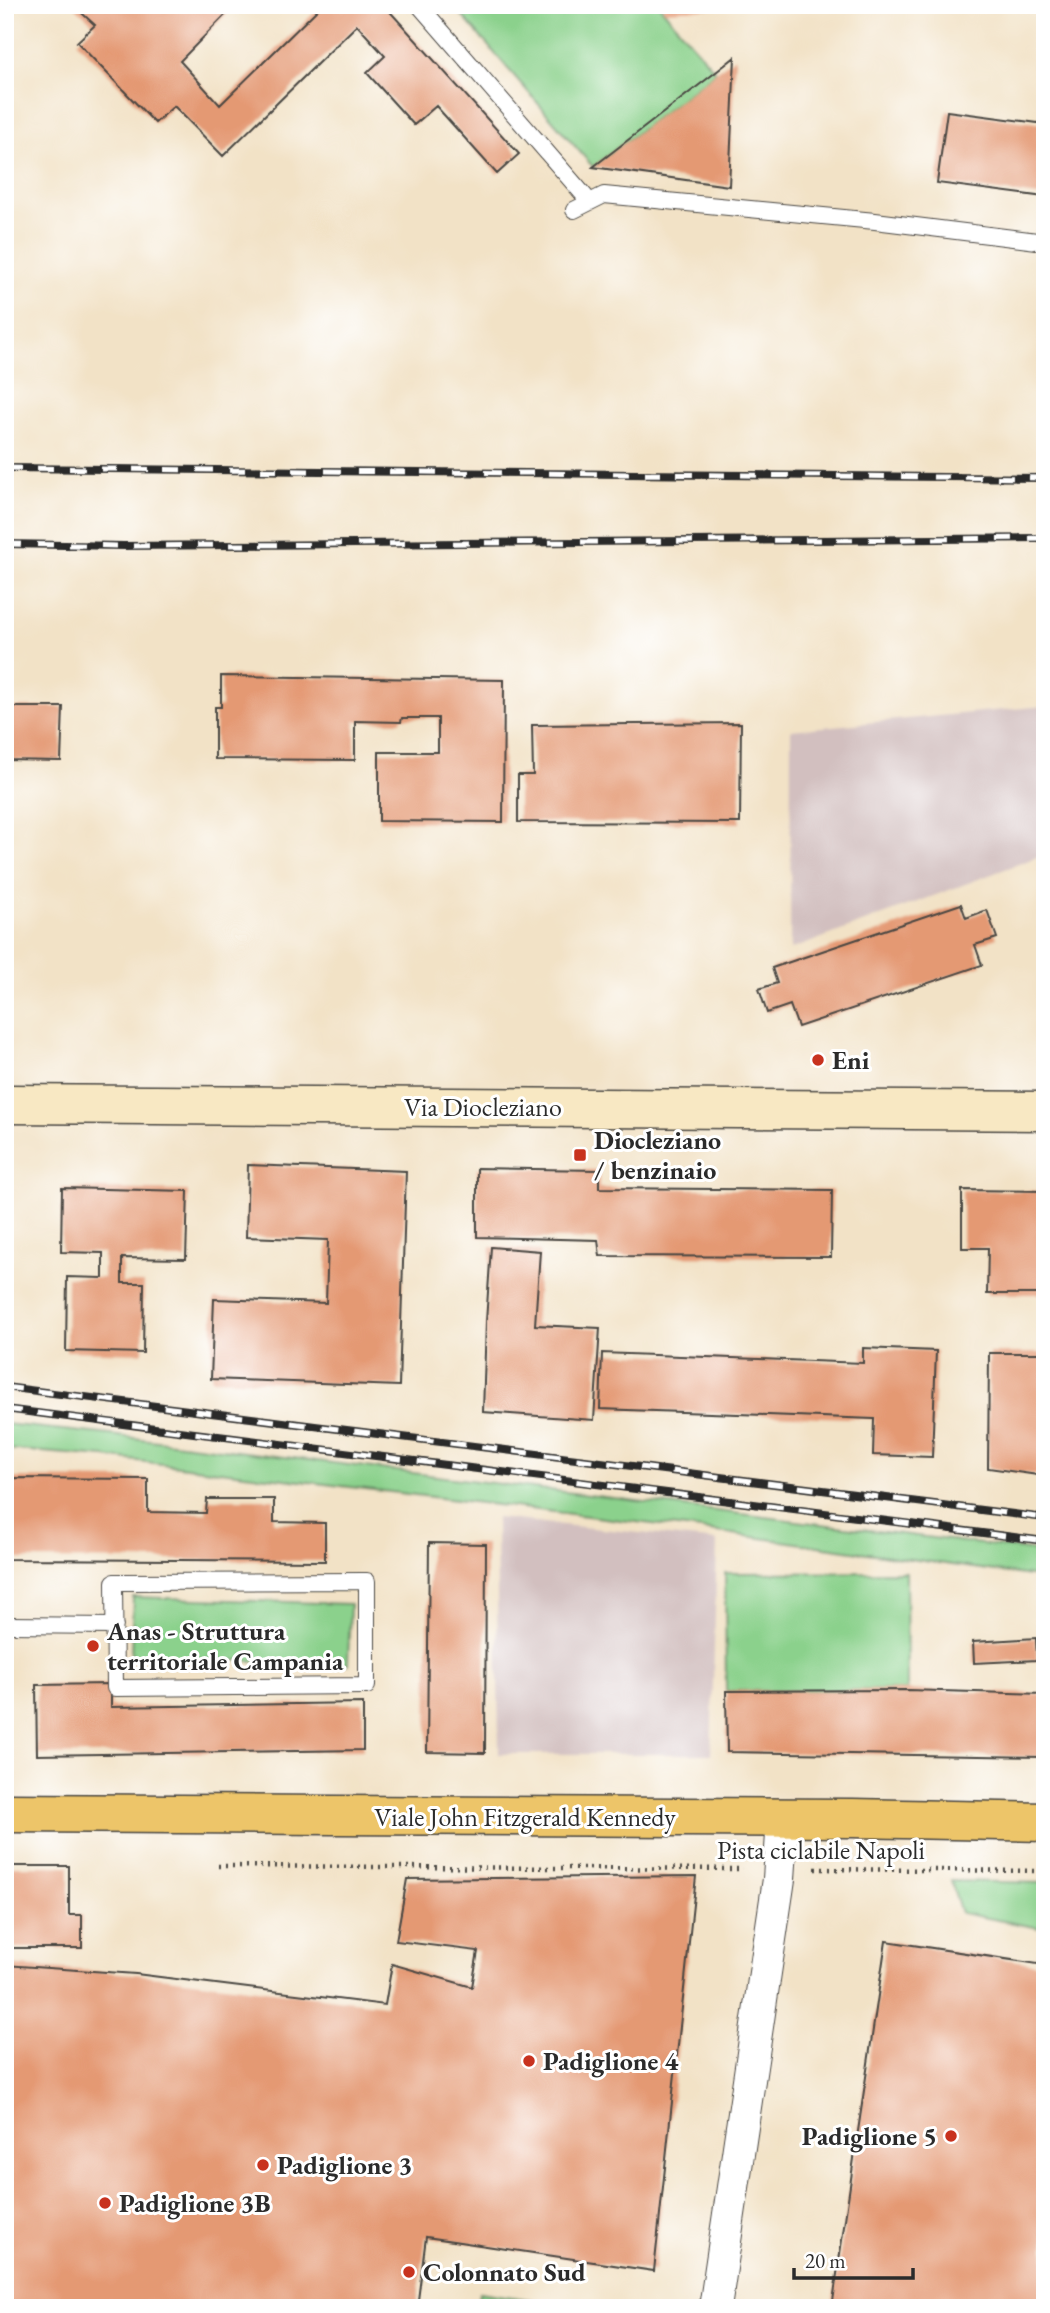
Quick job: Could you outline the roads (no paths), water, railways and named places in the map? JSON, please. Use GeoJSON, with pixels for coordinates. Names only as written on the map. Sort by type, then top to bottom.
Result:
{"type":"FeatureCollection","features":[{"type":"Feature","properties":{"kind":"main road","name":"Viale John Fitzgerald Kennedy"},"geometry":{"type":"LineString","coordinates":[[5,1814],[1045,1822]]}},
{"type":"Feature","properties":{"kind":"street","name":"Via Diocleziano"},"geometry":{"type":"LineString","coordinates":[[5,1104],[1045,1111]]}},
{"type":"Feature","properties":{"kind":"street"},"geometry":{"type":"LineString","coordinates":[[715,2308],[781,1869],[783,1819]]}},
{"type":"Feature","properties":{"kind":"lane"},"geometry":{"type":"LineString","coordinates":[[419,5],[590,202]]}},
{"type":"Feature","properties":{"kind":"lane"},"geometry":{"type":"LineString","coordinates":[[574,211],[604,195],[875,221],[1045,242]]}},
{"type":"Feature","properties":{"kind":"lane"},"geometry":{"type":"LineString","coordinates":[[367,1581],[367,1686],[115,1688],[114,1626],[114,1582],[367,1581]]}},
{"type":"Feature","properties":{"kind":"lane"},"geometry":{"type":"LineString","coordinates":[[5,1625],[114,1626]]}},
{"type":"Feature","properties":{"kind":"railway"},"geometry":{"type":"LineString","coordinates":[[5,468],[1045,478]]}},
{"type":"Feature","properties":{"kind":"railway"},"geometry":{"type":"LineString","coordinates":[[5,544],[124,546],[1045,538]]}},
{"type":"Feature","properties":{"kind":"railway"},"geometry":{"type":"LineString","coordinates":[[5,1387],[1045,1518]]}},
{"type":"Feature","properties":{"kind":"railway"},"geometry":{"type":"LineString","coordinates":[[5,1409],[1045,1541]]}},
{"type":"Feature","properties":{"kind":"place","name":"Eni"},"geometry":{"type":"Point","coordinates":[818,1060]}},
{"type":"Feature","properties":{"kind":"place","name":"Diocleziano / benzinaio"},"geometry":{"type":"Point","coordinates":[580,1155]}},
{"type":"Feature","properties":{"kind":"place","name":"Anas - Struttura territoriale Campania"},"geometry":{"type":"Point","coordinates":[93,1646]}},
{"type":"Feature","properties":{"kind":"place","name":"Padiglione 4"},"geometry":{"type":"Point","coordinates":[529,2061]}},
{"type":"Feature","properties":{"kind":"place","name":"Padiglione 5"},"geometry":{"type":"Point","coordinates":[951,2136]}},
{"type":"Feature","properties":{"kind":"place","name":"Padiglione 3"},"geometry":{"type":"Point","coordinates":[263,2165]}},
{"type":"Feature","properties":{"kind":"place","name":"Padiglione 3B"},"geometry":{"type":"Point","coordinates":[105,2203]}},
{"type":"Feature","properties":{"kind":"place","name":"Colonnato Sud"},"geometry":{"type":"Point","coordinates":[409,2272]}}]}
